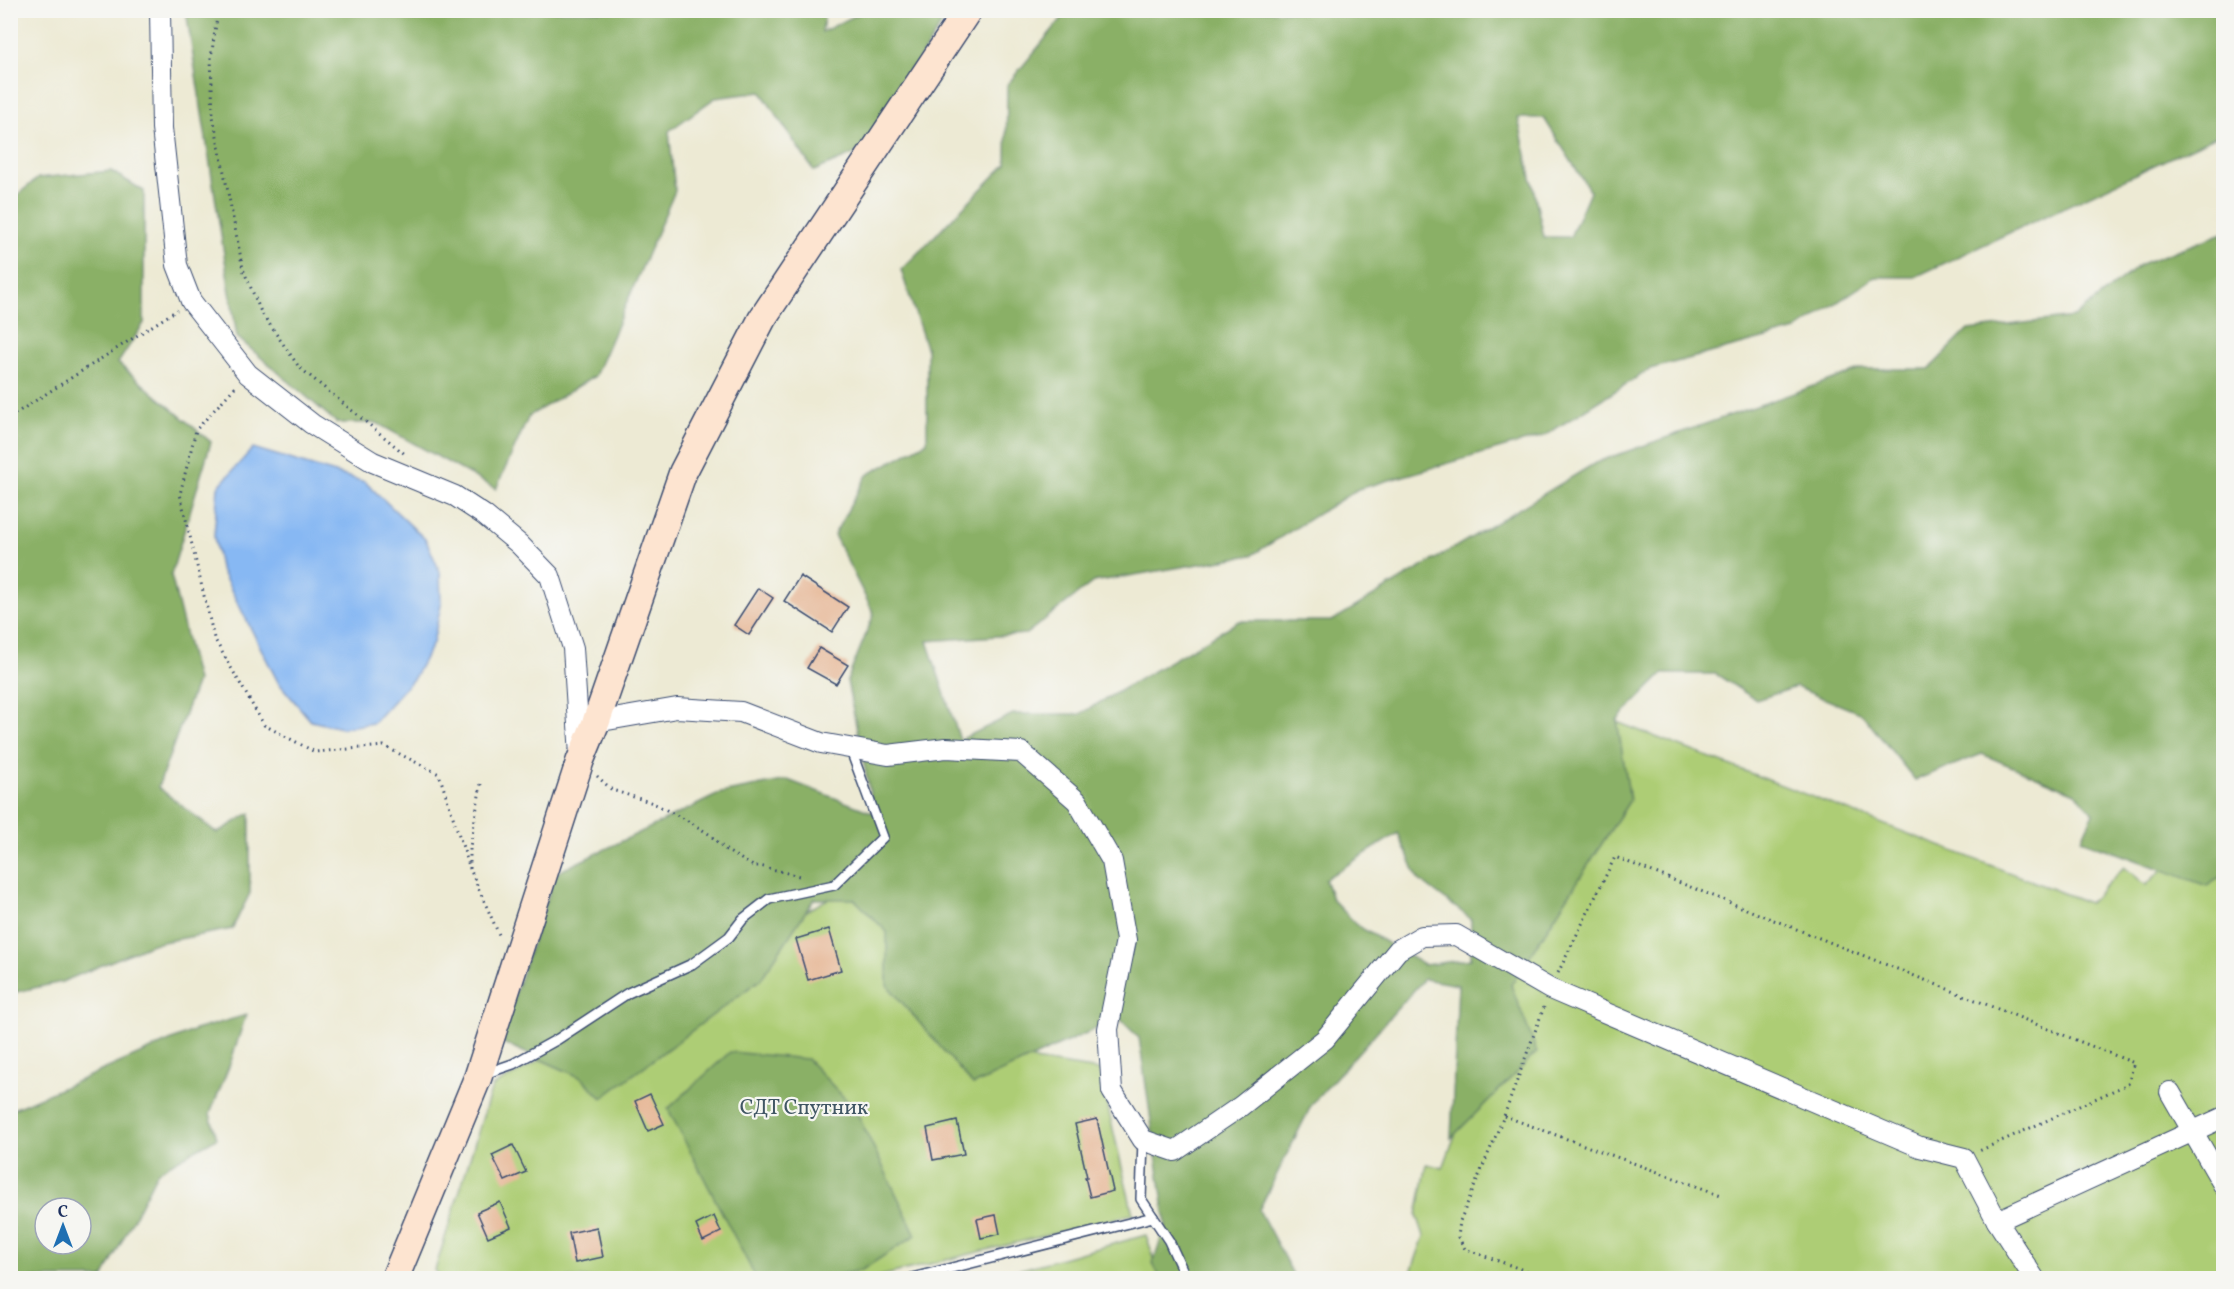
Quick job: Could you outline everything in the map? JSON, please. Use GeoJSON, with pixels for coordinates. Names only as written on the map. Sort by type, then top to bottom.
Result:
{"type":"FeatureCollection","features":[{"type":"Feature","properties":{"kind":"main road"},"geometry":{"type":"LineString","coordinates":[[395,1278],[478,1077],[580,761],[596,722],[683,472],[762,319],[968,10]]}},
{"type":"Feature","properties":{"kind":"street"},"geometry":{"type":"LineString","coordinates":[[160,10],[162,128],[177,265],[191,301],[248,374],[312,424],[373,462],[455,496],[484,514],[519,544],[549,576],[573,648],[580,761]]}},
{"type":"Feature","properties":{"kind":"street"},"geometry":{"type":"LineString","coordinates":[[596,722],[677,708],[741,712],[821,742],[888,755],[946,748],[1021,752],[1077,801],[1112,861],[1126,940],[1108,1029],[1112,1091],[1143,1140],[1175,1151],[1240,1106],[1325,1039],[1398,950],[1422,936],[1456,935],[1550,989],[1920,1147],[1964,1158],[1997,1221],[2034,1278]]}},
{"type":"Feature","properties":{"kind":"street"},"geometry":{"type":"LineString","coordinates":[[2170,1092],[2223,1186]]}},
{"type":"Feature","properties":{"kind":"street"},"geometry":{"type":"LineString","coordinates":[[1997,1221],[2223,1117]]}},
{"type":"Feature","properties":{"kind":"lane"},"geometry":{"type":"LineString","coordinates":[[478,1077],[513,1064],[558,1039],[628,993],[692,963],[729,937],[743,919],[769,898],[834,885],[883,837],[850,748]]}},
{"type":"Feature","properties":{"kind":"lane"},"geometry":{"type":"LineString","coordinates":[[1143,1140],[1141,1199],[1169,1241],[1186,1278]]}},
{"type":"Feature","properties":{"kind":"lane"},"geometry":{"type":"LineString","coordinates":[[912,1278],[1153,1217]]}},
{"type":"Feature","properties":{"kind":"path"},"geometry":{"type":"LineString","coordinates":[[218,10],[211,58],[213,117],[243,269],[261,312],[299,367],[411,459]]}},
{"type":"Feature","properties":{"kind":"path"},"geometry":{"type":"LineString","coordinates":[[10,417],[191,301]]}},
{"type":"Feature","properties":{"kind":"path"},"geometry":{"type":"LineString","coordinates":[[248,374],[196,430],[180,494],[214,638],[264,725],[315,752],[384,746],[439,774],[470,870],[514,967]]}},
{"type":"Feature","properties":{"kind":"path"},"geometry":{"type":"LineString","coordinates":[[580,761],[612,790],[653,803],[690,822],[709,834],[727,851],[753,866],[834,885]]}},
{"type":"Feature","properties":{"kind":"path"},"geometry":{"type":"LineString","coordinates":[[470,870],[470,847],[481,784]]}},
{"type":"Feature","properties":{"kind":"path"},"geometry":{"type":"LineString","coordinates":[[1546,1278],[1465,1249],[1458,1237],[1460,1221],[1504,1116],[1550,989],[1615,857],[2134,1063],[2128,1084],[1964,1158]]}},
{"type":"Feature","properties":{"kind":"path"},"geometry":{"type":"LineString","coordinates":[[1504,1116],[1721,1195]]}},
{"type":"Feature","properties":{"kind":"green space"},"geometry":{"type":"Polygon","coordinates":[[[186,11],[825,11],[822,32],[864,11],[950,11],[861,151],[814,171],[761,92],[715,98],[669,131],[675,191],[595,376],[529,416],[496,489],[377,423],[337,423],[237,337],[186,11]]]}},
{"type":"Feature","properties":{"kind":"green space"},"geometry":{"type":"Polygon","coordinates":[[[1068,11],[2223,11],[2223,133],[1915,277],[1875,277],[1796,330],[1650,369],[1544,436],[1358,489],[1252,555],[1093,582],[1026,634],[927,641],[960,740],[1013,714],[1080,714],[1239,621],[1332,621],[1597,462],[1862,369],[1929,369],[1968,330],[2074,317],[2141,264],[2223,233],[2224,875],[2207,886],[2081,840],[2094,813],[2075,793],[1982,754],[1915,780],[1862,714],[1796,687],[1756,700],[1716,674],[1663,674],[1617,720],[1630,800],[1511,985],[1537,1052],[1451,1138],[1458,985],[1424,979],[1312,1104],[1259,1210],[1295,1278],[1160,1278],[1153,1263],[1166,1224],[1139,1038],[1119,1018],[973,1085],[887,985],[887,932],[854,899],[814,899],[761,979],[602,1098],[582,1078],[499,1041],[556,873],[721,793],[788,780],[874,813],[847,681],[874,614],[834,535],[867,475],[927,442],[927,350],[901,270],[1006,164],[1007,85],[1068,11]],[[1518,118],[1544,237],[1570,237],[1590,191],[1544,118],[1518,118]],[[1398,833],[1325,879],[1332,899],[1358,926],[1424,965],[1471,959],[1471,919],[1418,879],[1398,833]]]}},
{"type":"Feature","properties":{"kind":"green space"},"geometry":{"type":"Polygon","coordinates":[[[111,171],[144,191],[144,323],[118,363],[211,442],[171,575],[197,681],[158,787],[217,833],[250,813],[250,893],[232,929],[152,944],[62,982],[11,993],[11,200],[38,178],[111,171]]]}},
{"type":"Feature","properties":{"kind":"green space"},"geometry":{"type":"Polygon","coordinates":[[[1588,711],[2089,903],[2124,867],[2146,885],[2223,811],[2223,1278],[1409,1278],[1424,1236],[1417,1215],[1427,1164],[1443,1168],[1458,1127],[1588,711]]]}},
{"type":"Feature","properties":{"kind":"green space","name":"СДТ Спутник"},"geometry":{"type":"Polygon","coordinates":[[[876,872],[967,1050],[1099,1070],[1133,1214],[873,1278],[441,1278],[435,1270],[492,1087],[876,872]]]}},
{"type":"Feature","properties":{"kind":"green space"},"geometry":{"type":"Polygon","coordinates":[[[246,1015],[210,1114],[217,1138],[158,1171],[103,1278],[11,1278],[11,1110],[195,1030],[246,1015]]]}},
{"type":"Feature","properties":{"kind":"green space"},"geometry":{"type":"Polygon","coordinates":[[[730,1052],[807,1059],[855,1109],[916,1235],[862,1270],[822,1278],[756,1278],[668,1109],[730,1052]]]}},
{"type":"Feature","properties":{"kind":"green space"},"geometry":{"type":"Polygon","coordinates":[[[1146,1235],[1161,1278],[989,1278],[1146,1235]]]}},
{"type":"Feature","properties":{"kind":"water"},"geometry":{"type":"Polygon","coordinates":[[[253,448],[365,482],[426,540],[440,572],[441,605],[433,643],[414,678],[373,723],[341,728],[311,721],[278,682],[220,568],[214,536],[218,487],[253,448]]]}},
{"type":"Feature","properties":{"kind":"building"},"geometry":{"type":"Polygon","coordinates":[[[800,576],[848,607],[832,632],[784,601],[800,576]]]}},
{"type":"Feature","properties":{"kind":"building"},"geometry":{"type":"Polygon","coordinates":[[[758,588],[773,598],[749,635],[734,625],[758,588]]]}},
{"type":"Feature","properties":{"kind":"building"},"geometry":{"type":"Polygon","coordinates":[[[819,648],[848,665],[836,684],[807,668],[819,648]]]}},
{"type":"Feature","properties":{"kind":"building"},"geometry":{"type":"Polygon","coordinates":[[[829,929],[841,970],[808,980],[796,939],[829,929]]]}},
{"type":"Feature","properties":{"kind":"building"},"geometry":{"type":"Polygon","coordinates":[[[650,1094],[664,1124],[648,1131],[635,1101],[650,1094]]]}},
{"type":"Feature","properties":{"kind":"building"},"geometry":{"type":"Polygon","coordinates":[[[1097,1119],[1113,1191],[1090,1197],[1075,1124],[1097,1119]]]}},
{"type":"Feature","properties":{"kind":"building"},"geometry":{"type":"Polygon","coordinates":[[[957,1121],[964,1154],[933,1160],[927,1128],[957,1121]]]}},
{"type":"Feature","properties":{"kind":"building"},"geometry":{"type":"Polygon","coordinates":[[[513,1145],[526,1172],[505,1181],[492,1155],[513,1145]]]}},
{"type":"Feature","properties":{"kind":"building"},"geometry":{"type":"Polygon","coordinates":[[[500,1202],[511,1227],[488,1237],[477,1212],[500,1202]]]}},
{"type":"Feature","properties":{"kind":"building"},"geometry":{"type":"Polygon","coordinates":[[[996,1215],[1000,1234],[981,1238],[977,1219],[996,1215]]]}},
{"type":"Feature","properties":{"kind":"building"},"geometry":{"type":"Polygon","coordinates":[[[714,1216],[721,1232],[703,1241],[696,1225],[714,1216]]]}},
{"type":"Feature","properties":{"kind":"building"},"geometry":{"type":"Polygon","coordinates":[[[597,1227],[603,1257],[575,1263],[569,1233],[597,1227]]]}}]}
